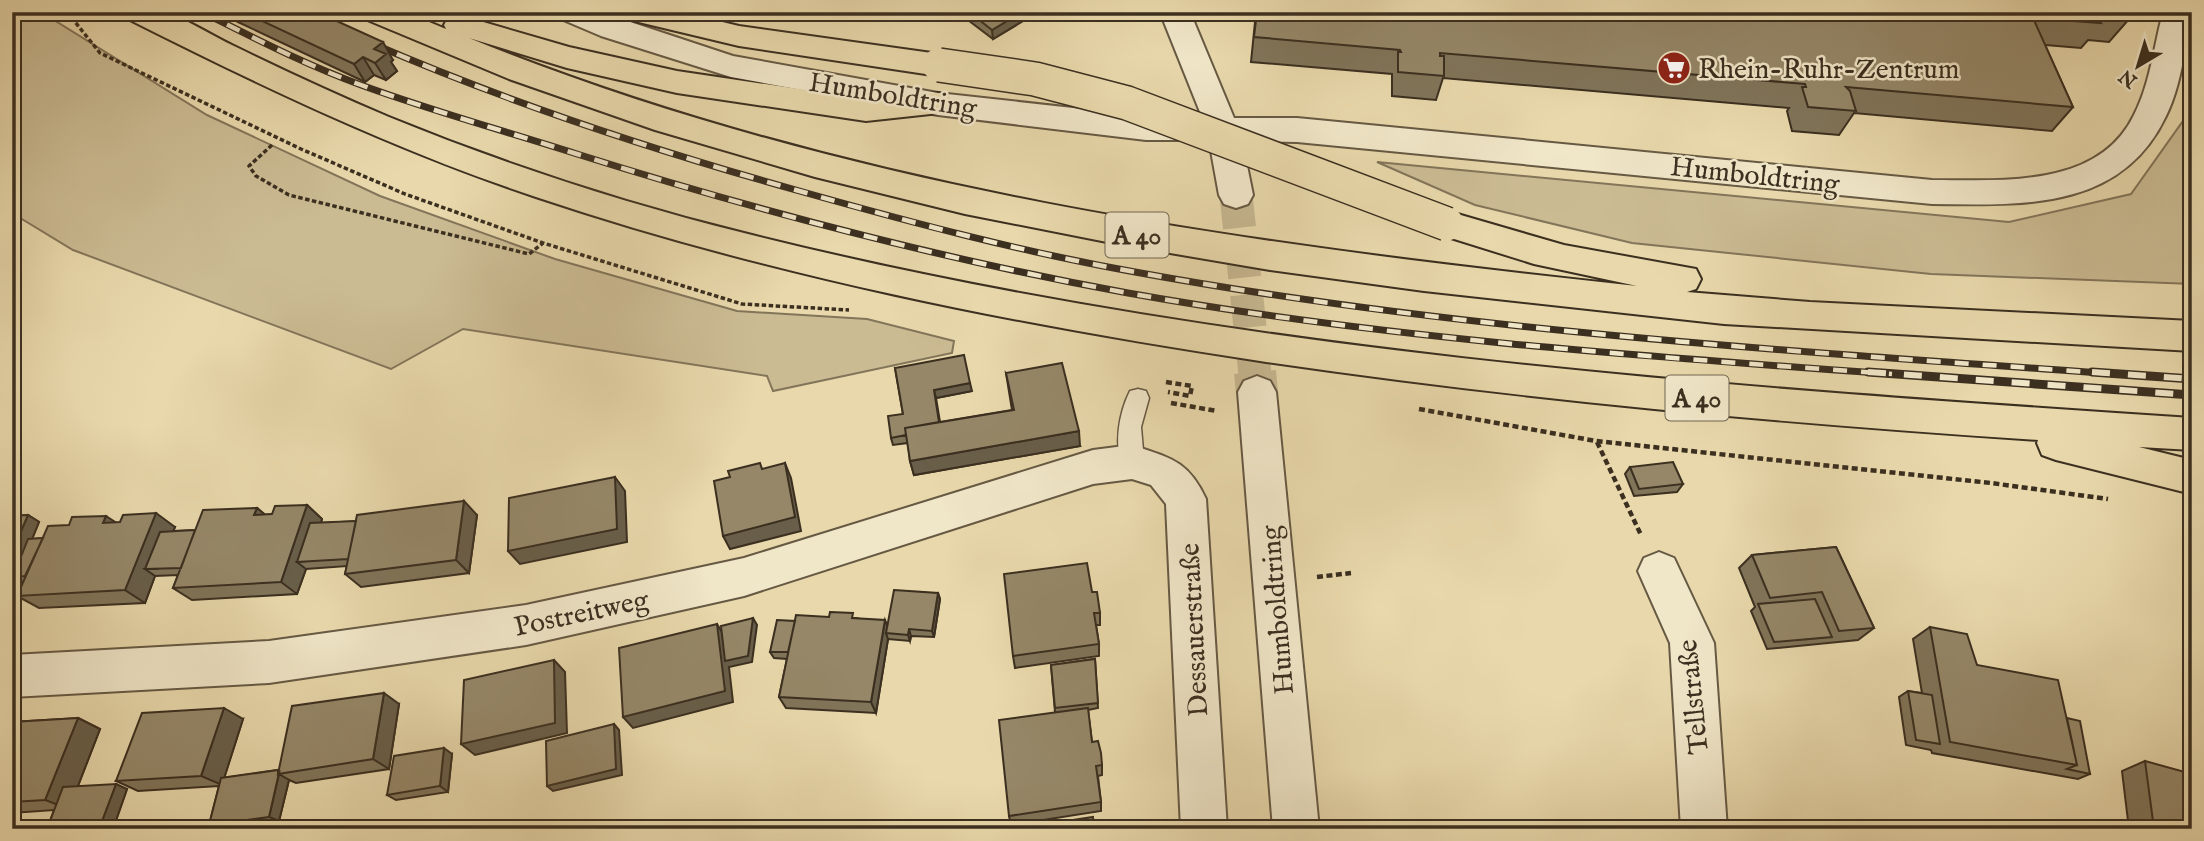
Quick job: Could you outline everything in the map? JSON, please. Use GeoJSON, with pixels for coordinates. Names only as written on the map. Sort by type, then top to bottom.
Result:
{"type":"FeatureCollection","features":[{"type":"Feature","properties":{"kind":"highway","name":"A 40"},"geometry":{"type":"LineString","coordinates":[[139,12],[275,81],[452,155],[687,230],[936,290],[1118,325],[1432,370],[1694,398],[2192,434]]}},
{"type":"Feature","properties":{"kind":"highway","name":"A 40"},"geometry":{"type":"LineString","coordinates":[[376,12],[467,52],[639,115],[764,152],[978,205],[1202,247],[1412,278],[1774,314],[2192,337]]}},
{"type":"Feature","properties":{"kind":"highway"},"geometry":{"type":"LineString","coordinates":[[408,12],[567,57],[677,82],[866,110],[938,104]]}},
{"type":"Feature","properties":{"kind":"highway"},"geometry":{"type":"LineString","coordinates":[[637,12],[740,36],[1035,79],[1127,103],[1447,224],[1536,253],[1583,264],[1696,280],[1927,322]]}},
{"type":"Feature","properties":{"kind":"highway"},"geometry":{"type":"LineString","coordinates":[[699,12],[740,36]]}},
{"type":"Feature","properties":{"kind":"highway"},"geometry":{"type":"LineString","coordinates":[[1962,419],[2192,477]]}},
{"type":"Feature","properties":{"kind":"street","name":"Humboldtring"},"geometry":{"type":"LineString","coordinates":[[572,12],[624,33],[731,66],[938,104],[1146,128],[1297,130],[1932,192],[2048,190],[2107,169],[2136,143],[2151,116],[2178,12]]}},
{"type":"Feature","properties":{"kind":"street"},"geometry":{"type":"LineString","coordinates":[[1175,12],[1223,130],[1237,195]]}},
{"type":"Feature","properties":{"kind":"street","name":"Humboldtring"},"geometry":{"type":"LineString","coordinates":[[1258,404],[1296,829]]}},
{"type":"Feature","properties":{"kind":"street","name":"Postreitweg"},"geometry":{"type":"LineString","coordinates":[[12,676],[269,663],[526,625],[744,577],[1093,467],[1132,462]]}},
{"type":"Feature","properties":{"kind":"street","name":"Dessauerstraße"},"geometry":{"type":"LineString","coordinates":[[1132,462],[1165,473],[1186,499],[1204,829]]}},
{"type":"Feature","properties":{"kind":"street","name":"Tellstraße"},"geometry":{"type":"LineString","coordinates":[[1659,571],[1692,643],[1704,829]]}},
{"type":"Feature","properties":{"kind":"lane"},"geometry":{"type":"LineString","coordinates":[[1132,462],[1130,427],[1138,398]]}},
{"type":"Feature","properties":{"kind":"path"},"geometry":{"type":"LineString","coordinates":[[272,145],[249,166],[256,176],[289,195],[529,254],[543,243]]}},
{"type":"Feature","properties":{"kind":"path"},"geometry":{"type":"LineString","coordinates":[[1184,395],[1190,396],[1192,386],[1186,385]]}},
{"type":"Feature","properties":{"kind":"path"},"geometry":{"type":"LineString","coordinates":[[1138,398],[1258,404]]}},
{"type":"Feature","properties":{"kind":"path"},"geometry":{"type":"LineString","coordinates":[[1659,571],[1596,442],[1991,483],[2112,500]]}},
{"type":"Feature","properties":{"kind":"shaded area"},"geometry":{"type":"Polygon","coordinates":[[[12,12],[41,12],[207,115],[380,196],[555,259],[737,311],[867,319],[954,341],[952,353],[773,391],[767,376],[463,329],[391,369],[73,250],[12,213],[12,12]]]}},
{"type":"Feature","properties":{"kind":"shaded area"},"geometry":{"type":"Polygon","coordinates":[[[2192,93],[2192,284],[1931,274],[1632,243],[1475,205],[1377,162],[2009,222],[2131,194],[2185,118],[2192,93]]]}},
{"type":"Feature","properties":{"kind":"building"},"geometry":{"type":"Polygon","coordinates":[[[243,12],[317,12],[383,42],[374,49],[386,54],[375,63],[363,57],[354,64],[243,12]]]}},
{"type":"Feature","properties":{"kind":"building"},"geometry":{"type":"Polygon","coordinates":[[[969,12],[1022,12],[992,30],[969,12]]]}},
{"type":"Feature","properties":{"kind":"building","name":"Rhein-Ruhr-Zentrum"},"geometry":{"type":"Polygon","coordinates":[[[1257,12],[2128,12],[2130,18],[2096,14],[2101,23],[2033,18],[2073,107],[1846,87],[1850,91],[1856,111],[1808,107],[1802,87],[1806,87],[1805,84],[1440,53],[1440,56],[1444,56],[1444,76],[1398,72],[1400,50],[1254,37],[1257,12]]]}},
{"type":"Feature","properties":{"kind":"building"},"geometry":{"type":"Polygon","coordinates":[[[964,355],[970,383],[934,390],[939,422],[905,428],[906,435],[891,438],[888,416],[903,414],[895,368],[964,355]]]}},
{"type":"Feature","properties":{"kind":"building"},"geometry":{"type":"Polygon","coordinates":[[[1062,363],[1079,431],[910,461],[905,428],[1014,410],[1006,373],[1062,363]]]}},
{"type":"Feature","properties":{"kind":"building"},"geometry":{"type":"Polygon","coordinates":[[[1673,462],[1683,484],[1639,489],[1630,467],[1673,462]]]}},
{"type":"Feature","properties":{"kind":"building"},"geometry":{"type":"Polygon","coordinates":[[[760,463],[762,469],[785,463],[795,517],[723,536],[714,481],[730,477],[728,471],[760,463]]]}},
{"type":"Feature","properties":{"kind":"building"},"geometry":{"type":"Polygon","coordinates":[[[615,477],[617,529],[508,551],[509,498],[615,477]]]}},
{"type":"Feature","properties":{"kind":"building"},"geometry":{"type":"Polygon","coordinates":[[[464,501],[456,560],[345,574],[357,515],[464,501]]]}},
{"type":"Feature","properties":{"kind":"building"},"geometry":{"type":"Polygon","coordinates":[[[307,505],[281,582],[173,588],[203,510],[257,508],[254,515],[272,514],[275,506],[307,505]]]}},
{"type":"Feature","properties":{"kind":"building"},"geometry":{"type":"Polygon","coordinates":[[[156,513],[125,590],[17,596],[48,526],[69,525],[72,517],[106,516],[103,523],[120,522],[123,515],[156,513]]]}},
{"type":"Feature","properties":{"kind":"building"},"geometry":{"type":"Polygon","coordinates":[[[28,515],[12,552],[12,516],[28,515]]]}},
{"type":"Feature","properties":{"kind":"building"},"geometry":{"type":"Polygon","coordinates":[[[356,521],[348,559],[297,562],[310,523],[356,521]]]}},
{"type":"Feature","properties":{"kind":"building"},"geometry":{"type":"Polygon","coordinates":[[[195,530],[181,568],[145,569],[160,532],[195,530]]]}},
{"type":"Feature","properties":{"kind":"building"},"geometry":{"type":"Polygon","coordinates":[[[43,538],[25,576],[13,577],[28,539],[43,538]]]}},
{"type":"Feature","properties":{"kind":"building"},"geometry":{"type":"Polygon","coordinates":[[[1836,547],[1874,628],[1839,631],[1822,592],[1770,598],[1752,555],[1836,547]]]}},
{"type":"Feature","properties":{"kind":"building"},"geometry":{"type":"Polygon","coordinates":[[[1087,563],[1092,592],[1097,592],[1100,613],[1094,613],[1099,644],[1013,656],[1004,574],[1087,563]]]}},
{"type":"Feature","properties":{"kind":"building"},"geometry":{"type":"Polygon","coordinates":[[[894,590],[938,593],[932,631],[909,629],[908,635],[886,633],[894,590]]]}},
{"type":"Feature","properties":{"kind":"building"},"geometry":{"type":"Polygon","coordinates":[[[1815,599],[1832,637],[1774,642],[1758,604],[1815,599]]]}},
{"type":"Feature","properties":{"kind":"building"},"geometry":{"type":"Polygon","coordinates":[[[830,612],[853,613],[852,618],[885,620],[871,702],[779,697],[796,615],[829,617],[830,612]]]}},
{"type":"Feature","properties":{"kind":"building"},"geometry":{"type":"Polygon","coordinates":[[[753,618],[748,656],[725,661],[721,626],[753,618]]]}},
{"type":"Feature","properties":{"kind":"building"},"geometry":{"type":"Polygon","coordinates":[[[777,620],[795,621],[788,652],[770,652],[777,620]]]}},
{"type":"Feature","properties":{"kind":"building"},"geometry":{"type":"Polygon","coordinates":[[[717,624],[725,691],[623,717],[619,648],[717,624]]]}},
{"type":"Feature","properties":{"kind":"building"},"geometry":{"type":"Polygon","coordinates":[[[1930,627],[1967,634],[1977,665],[2058,680],[2077,765],[1950,742],[1930,627]]]}},
{"type":"Feature","properties":{"kind":"building"},"geometry":{"type":"Polygon","coordinates":[[[1095,659],[1098,703],[1055,708],[1051,665],[1095,659]]]}},
{"type":"Feature","properties":{"kind":"building"},"geometry":{"type":"Polygon","coordinates":[[[554,660],[555,723],[461,744],[464,680],[554,660]]]}},
{"type":"Feature","properties":{"kind":"building"},"geometry":{"type":"Polygon","coordinates":[[[1908,691],[1932,695],[1940,744],[1916,740],[1908,691]]]}},
{"type":"Feature","properties":{"kind":"building"},"geometry":{"type":"Polygon","coordinates":[[[384,693],[373,759],[278,774],[292,706],[384,693]]]}},
{"type":"Feature","properties":{"kind":"building"},"geometry":{"type":"Polygon","coordinates":[[[224,708],[201,776],[116,781],[142,713],[224,708]]]}},
{"type":"Feature","properties":{"kind":"building"},"geometry":{"type":"Polygon","coordinates":[[[1088,708],[1092,742],[1098,741],[1101,753],[1102,765],[1096,766],[1101,802],[1009,816],[999,720],[1088,708]]]}},
{"type":"Feature","properties":{"kind":"building"},"geometry":{"type":"Polygon","coordinates":[[[78,718],[45,800],[12,802],[12,722],[78,718]]]}},
{"type":"Feature","properties":{"kind":"building"},"geometry":{"type":"Polygon","coordinates":[[[2067,718],[2080,721],[2090,774],[2067,769],[2077,765],[2067,718]]]}},
{"type":"Feature","properties":{"kind":"building"},"geometry":{"type":"Polygon","coordinates":[[[614,724],[616,769],[547,786],[546,741],[614,724]]]}},
{"type":"Feature","properties":{"kind":"building"},"geometry":{"type":"Polygon","coordinates":[[[444,748],[440,786],[387,795],[394,756],[444,748]]]}},
{"type":"Feature","properties":{"kind":"building"},"geometry":{"type":"Polygon","coordinates":[[[2145,761],[2192,774],[2192,829],[2154,829],[2145,761]]]}},
{"type":"Feature","properties":{"kind":"building"},"geometry":{"type":"Polygon","coordinates":[[[278,770],[269,817],[209,825],[221,778],[278,770]]]}},
{"type":"Feature","properties":{"kind":"building"},"geometry":{"type":"Polygon","coordinates":[[[116,784],[99,829],[47,829],[63,787],[116,784]]]}},
{"type":"Feature","properties":{"kind":"building"},"geometry":{"type":"Polygon","coordinates":[[[1093,817],[1094,829],[1047,829],[1046,824],[1093,817]]]}},
{"type":"Feature","properties":{"kind":"tunnel"},"geometry":{"type":"LineString","coordinates":[[1236,195],[1255,374]]}},
{"type":"Feature","properties":{"kind":"tunnel"},"geometry":{"type":"LineString","coordinates":[[1255,372],[1257,392]]}},
{"type":"Feature","properties":{"kind":"railway"},"geometry":{"type":"LineString","coordinates":[[202,12],[320,69],[415,104],[782,214],[919,249],[1058,280],[1223,309],[1413,334],[1892,374]]}},
{"type":"Feature","properties":{"kind":"railway"},"geometry":{"type":"LineString","coordinates":[[371,43],[531,106],[693,160],[927,226],[1135,272],[1379,310],[1624,337],[2117,374]]}},
{"type":"Feature","properties":{"kind":"railway"},"geometry":{"type":"LineString","coordinates":[[1868,372],[2192,395]]}},
{"type":"Feature","properties":{"kind":"railway"},"geometry":{"type":"LineString","coordinates":[[2092,372],[2192,379]]}},
{"type":"Feature","properties":{"kind":"place","name":"Rhein-Ruhr-Zentrum"},"geometry":{"type":"Point","coordinates":[1674,68]}}]}
